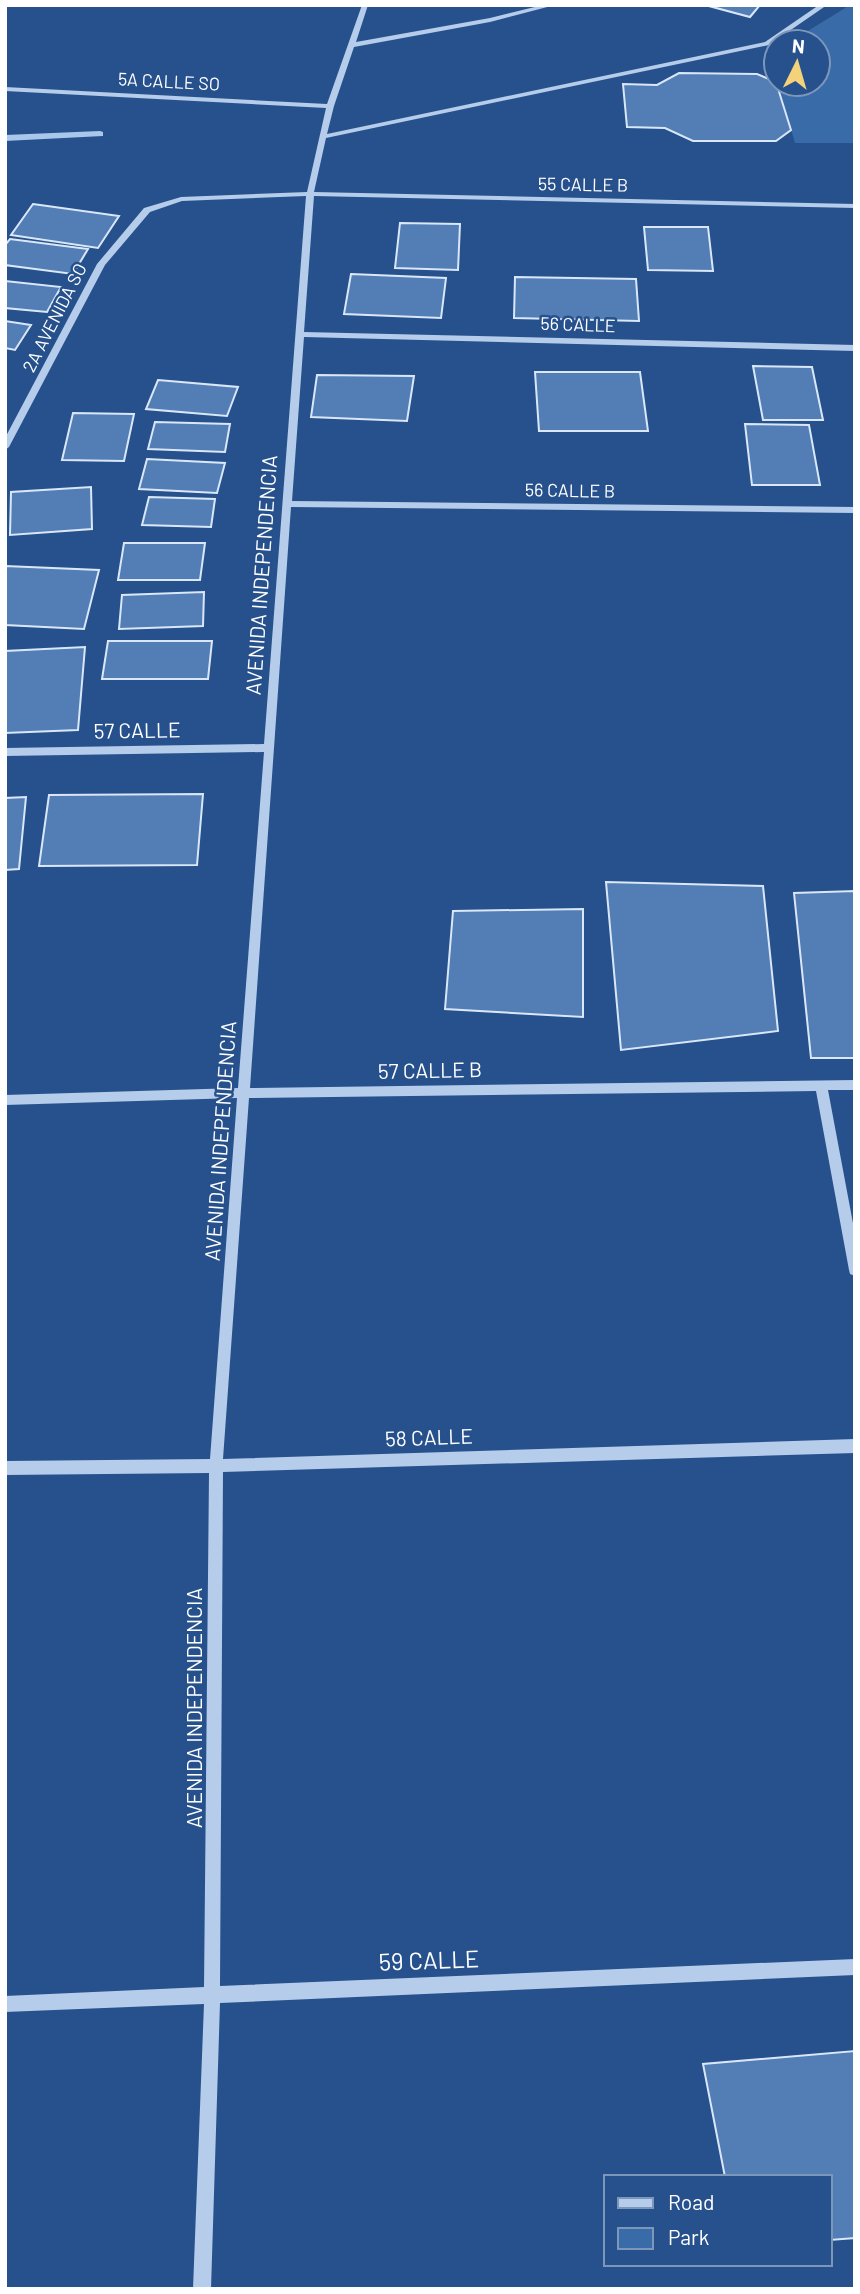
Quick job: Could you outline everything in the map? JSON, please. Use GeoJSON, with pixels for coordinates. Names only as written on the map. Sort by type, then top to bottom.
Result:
{"type":"FeatureCollection","features":[{"type":"Feature","properties":{"kind":"street","name":"AVENIDA INDEPENDENCIA"},"geometry":{"type":"LineString","coordinates":[[202,2289],[212,1995],[216,1466],[310,194],[330,106],[365,5]]}},
{"type":"Feature","properties":{"kind":"street"},"geometry":{"type":"LineString","coordinates":[[351,45],[490,20],[552,5]]}},
{"type":"Feature","properties":{"kind":"street"},"geometry":{"type":"LineString","coordinates":[[322,137],[767,44],[824,5]]}},
{"type":"Feature","properties":{"kind":"street","name":"5A CALLE SO"},"geometry":{"type":"LineString","coordinates":[[5,89],[330,106]]}},
{"type":"Feature","properties":{"kind":"street","name":"55 CALLE B"},"geometry":{"type":"LineString","coordinates":[[310,194],[855,206]]}},
{"type":"Feature","properties":{"kind":"street","name":"2A AVENIDA SO"},"geometry":{"type":"LineString","coordinates":[[5,447],[101,264],[147,210],[181,199],[310,194]]}},
{"type":"Feature","properties":{"kind":"street","name":"56 CALLE"},"geometry":{"type":"LineString","coordinates":[[301,334],[855,348]]}},
{"type":"Feature","properties":{"kind":"street","name":"56 CALLE B"},"geometry":{"type":"LineString","coordinates":[[286,504],[855,510]]}},
{"type":"Feature","properties":{"kind":"street","name":"57 CALLE"},"geometry":{"type":"LineString","coordinates":[[5,752],[270,748]]}},
{"type":"Feature","properties":{"kind":"street"},"geometry":{"type":"LineString","coordinates":[[821,1085],[855,1270]]}},
{"type":"Feature","properties":{"kind":"street","name":"57 CALLE B"},"geometry":{"type":"LineString","coordinates":[[5,1100],[244,1093],[855,1085]]}},
{"type":"Feature","properties":{"kind":"street","name":"58 CALLE"},"geometry":{"type":"LineString","coordinates":[[5,1468],[216,1466],[855,1446]]}},
{"type":"Feature","properties":{"kind":"street","name":"59 CALLE"},"geometry":{"type":"LineString","coordinates":[[5,2004],[855,1967]]}},
{"type":"Feature","properties":{"kind":"green space"},"geometry":{"type":"Polygon","coordinates":[[[850,5],[855,5],[855,143],[795,143],[782,98],[832,98],[832,28],[813,28],[850,5]]]}},
{"type":"Feature","properties":{"kind":"building"},"geometry":{"type":"Polygon","coordinates":[[[705,5],[760,5],[750,17],[705,5]]]}},
{"type":"Feature","properties":{"kind":"building"},"geometry":{"type":"Polygon","coordinates":[[[679,73],[757,74],[762,76],[762,98],[781,98],[791,130],[776,141],[693,141],[665,128],[627,127],[623,84],[657,85],[679,73]]]}},
{"type":"Feature","properties":{"kind":"building"},"geometry":{"type":"Polygon","coordinates":[[[33,204],[119,216],[98,248],[11,235],[33,204]]]}},
{"type":"Feature","properties":{"kind":"building"},"geometry":{"type":"Polygon","coordinates":[[[400,223],[460,224],[458,270],[395,268],[400,223]]]}},
{"type":"Feature","properties":{"kind":"building"},"geometry":{"type":"Polygon","coordinates":[[[644,227],[708,227],[713,271],[648,270],[644,227]]]}},
{"type":"Feature","properties":{"kind":"building"},"geometry":{"type":"Polygon","coordinates":[[[10,239],[88,249],[73,274],[5,265],[5,245],[10,239]]]}},
{"type":"Feature","properties":{"kind":"building"},"geometry":{"type":"Polygon","coordinates":[[[351,274],[446,278],[441,318],[344,314],[351,274]]]}},
{"type":"Feature","properties":{"kind":"building"},"geometry":{"type":"Polygon","coordinates":[[[515,277],[636,279],[639,321],[514,318],[515,277]]]}},
{"type":"Feature","properties":{"kind":"building"},"geometry":{"type":"Polygon","coordinates":[[[5,281],[61,287],[47,312],[5,308],[5,281]]]}},
{"type":"Feature","properties":{"kind":"building"},"geometry":{"type":"Polygon","coordinates":[[[5,321],[31,325],[15,350],[5,348],[5,321]]]}},
{"type":"Feature","properties":{"kind":"building"},"geometry":{"type":"Polygon","coordinates":[[[753,366],[812,367],[823,420],[763,420],[753,366]]]}},
{"type":"Feature","properties":{"kind":"building"},"geometry":{"type":"Polygon","coordinates":[[[535,372],[640,372],[648,431],[539,431],[535,372]]]}},
{"type":"Feature","properties":{"kind":"building"},"geometry":{"type":"Polygon","coordinates":[[[317,375],[414,376],[407,421],[311,417],[317,375]]]}},
{"type":"Feature","properties":{"kind":"building"},"geometry":{"type":"Polygon","coordinates":[[[158,380],[238,387],[227,416],[146,409],[158,380]]]}},
{"type":"Feature","properties":{"kind":"building"},"geometry":{"type":"Polygon","coordinates":[[[73,413],[134,414],[124,461],[62,460],[73,413]]]}},
{"type":"Feature","properties":{"kind":"building"},"geometry":{"type":"Polygon","coordinates":[[[155,422],[230,424],[225,452],[148,449],[155,422]]]}},
{"type":"Feature","properties":{"kind":"building"},"geometry":{"type":"Polygon","coordinates":[[[745,424],[809,425],[820,485],[752,485],[745,424]]]}},
{"type":"Feature","properties":{"kind":"building"},"geometry":{"type":"Polygon","coordinates":[[[147,459],[225,463],[217,493],[139,489],[147,459]]]}},
{"type":"Feature","properties":{"kind":"building"},"geometry":{"type":"Polygon","coordinates":[[[91,487],[92,529],[10,535],[11,492],[91,487]]]}},
{"type":"Feature","properties":{"kind":"building"},"geometry":{"type":"Polygon","coordinates":[[[149,497],[215,499],[211,527],[142,525],[149,497]]]}},
{"type":"Feature","properties":{"kind":"building"},"geometry":{"type":"Polygon","coordinates":[[[124,543],[205,543],[200,580],[118,580],[124,543]]]}},
{"type":"Feature","properties":{"kind":"building"},"geometry":{"type":"Polygon","coordinates":[[[5,566],[99,570],[84,629],[5,625],[5,566]]]}},
{"type":"Feature","properties":{"kind":"building"},"geometry":{"type":"Polygon","coordinates":[[[204,592],[203,626],[119,629],[122,595],[204,592]]]}},
{"type":"Feature","properties":{"kind":"building"},"geometry":{"type":"Polygon","coordinates":[[[108,641],[212,641],[208,679],[102,679],[108,641]]]}},
{"type":"Feature","properties":{"kind":"building"},"geometry":{"type":"Polygon","coordinates":[[[85,647],[78,730],[5,733],[5,651],[85,647]]]}},
{"type":"Feature","properties":{"kind":"building"},"geometry":{"type":"Polygon","coordinates":[[[203,794],[197,865],[39,866],[49,795],[203,794]]]}},
{"type":"Feature","properties":{"kind":"building"},"geometry":{"type":"Polygon","coordinates":[[[26,797],[19,869],[5,870],[5,798],[26,797]]]}},
{"type":"Feature","properties":{"kind":"building"},"geometry":{"type":"Polygon","coordinates":[[[606,882],[763,886],[778,1031],[621,1050],[606,882]]]}},
{"type":"Feature","properties":{"kind":"building"},"geometry":{"type":"Polygon","coordinates":[[[855,891],[855,1058],[811,1058],[794,893],[855,891]]]}},
{"type":"Feature","properties":{"kind":"building"},"geometry":{"type":"Polygon","coordinates":[[[583,909],[583,1017],[445,1009],[453,911],[583,909]]]}},
{"type":"Feature","properties":{"kind":"building"},"geometry":{"type":"Polygon","coordinates":[[[855,2051],[855,2238],[832,2240],[832,2175],[725,2175],[703,2064],[855,2051]]]}},
{"type":"Feature","properties":{"kind":"waterway"},"geometry":{"type":"LineString","coordinates":[[5,138],[100,134]]}}]}
